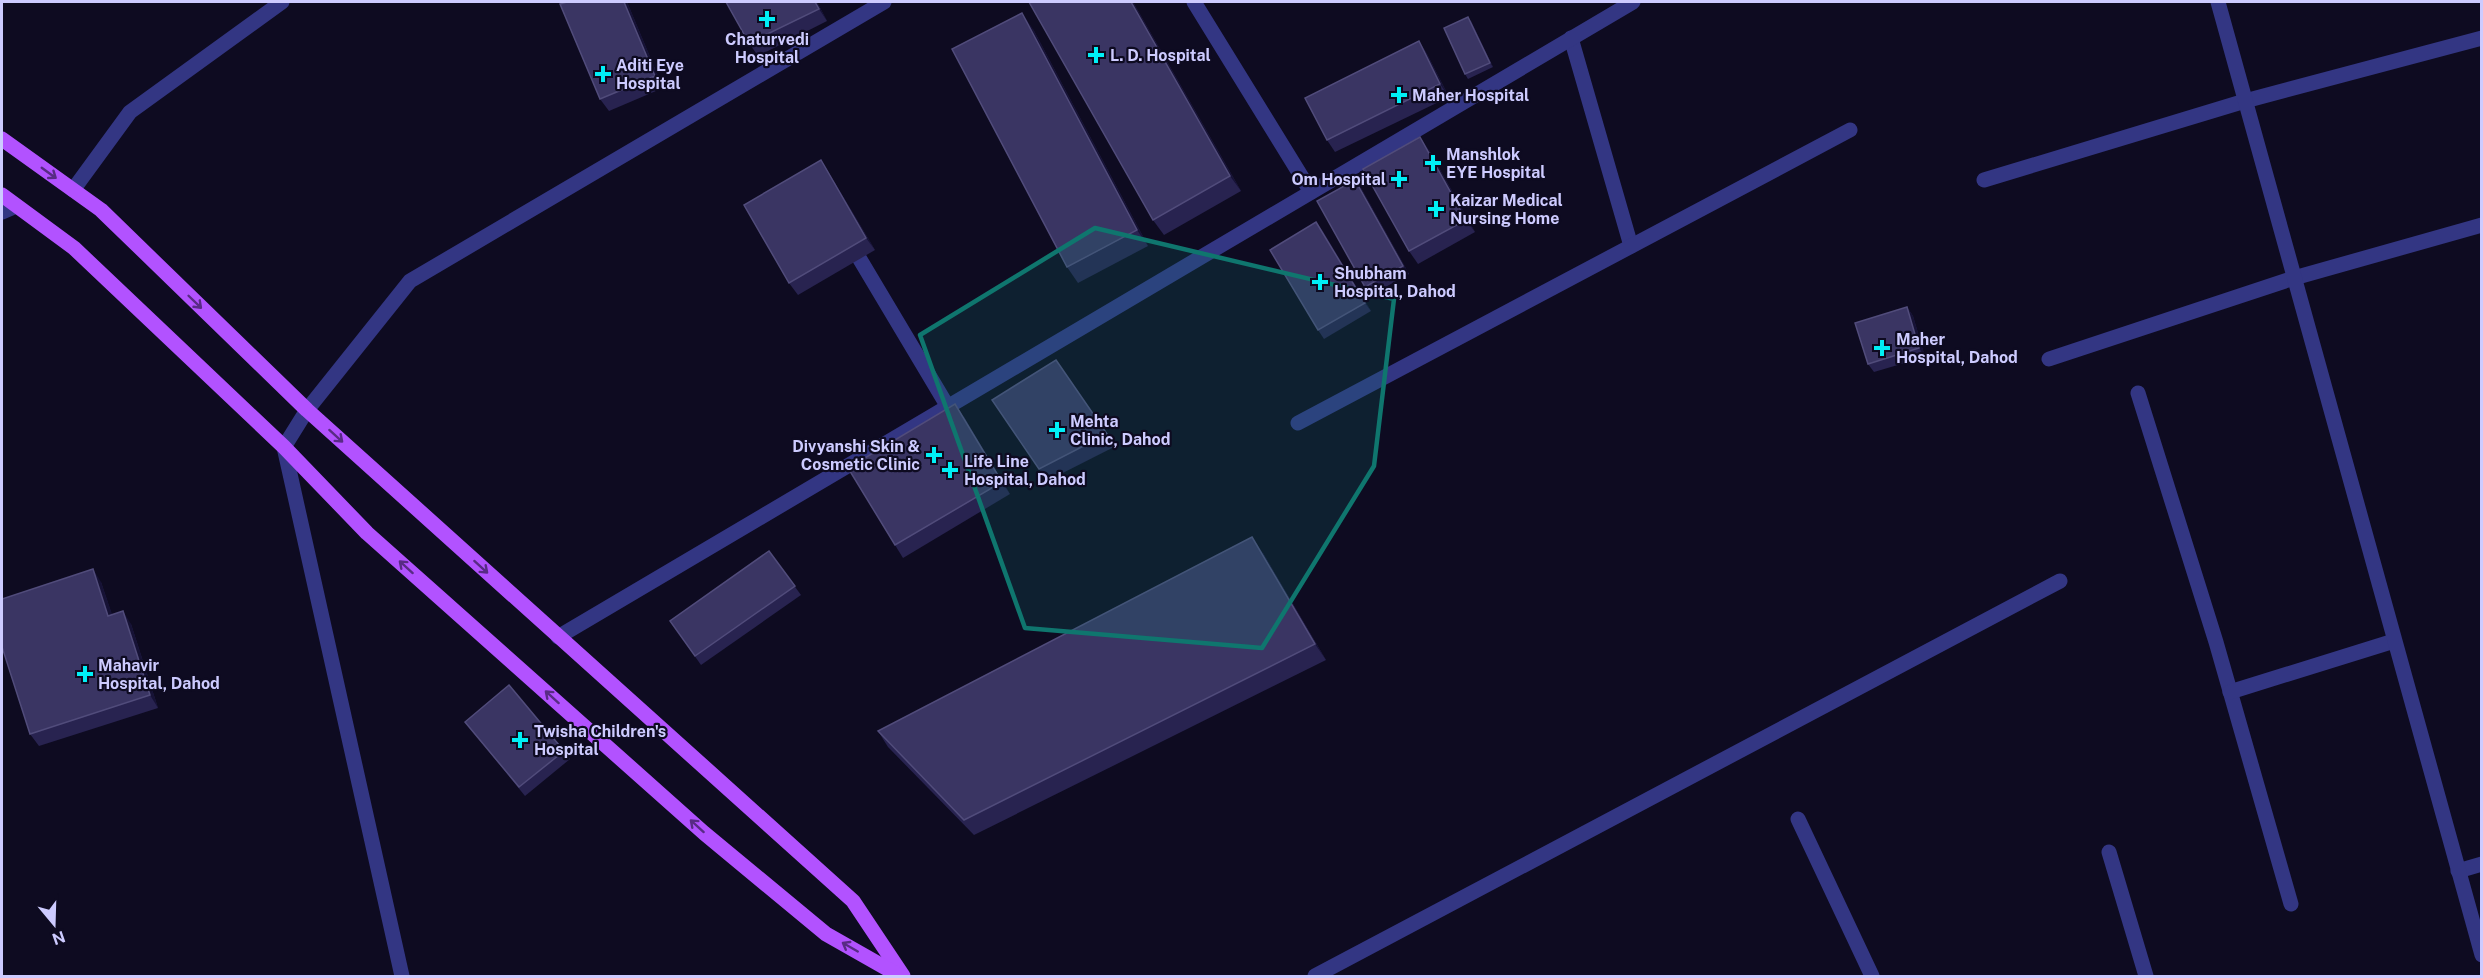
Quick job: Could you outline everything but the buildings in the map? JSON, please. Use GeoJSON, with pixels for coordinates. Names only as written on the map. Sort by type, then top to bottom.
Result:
{"type":"FeatureCollection","features":[{"type":"Feature","properties":{"kind":"main road"},"geometry":{"type":"LineString","coordinates":[[2,139],[101,210],[307,410],[853,901],[902,976]]}},
{"type":"Feature","properties":{"kind":"main road"},"geometry":{"type":"LineString","coordinates":[[2,195],[74,248],[284,447],[367,532],[704,832],[826,934],[902,976]]}},
{"type":"Feature","properties":{"kind":"street"},"geometry":{"type":"LineString","coordinates":[[73,190],[130,112],[282,2]]}},
{"type":"Feature","properties":{"kind":"street"},"geometry":{"type":"LineString","coordinates":[[402,976],[284,447],[307,410],[410,281],[884,2]]}},
{"type":"Feature","properties":{"kind":"street"},"geometry":{"type":"LineString","coordinates":[[1194,2],[1311,192]]}},
{"type":"Feature","properties":{"kind":"street"},"geometry":{"type":"LineString","coordinates":[[558,637],[1633,2]]}},
{"type":"Feature","properties":{"kind":"street"},"geometry":{"type":"LineString","coordinates":[[2218,2],[2481,955]]}},
{"type":"Feature","properties":{"kind":"street"},"geometry":{"type":"LineString","coordinates":[[1571,38],[1631,246]]}},
{"type":"Feature","properties":{"kind":"street"},"geometry":{"type":"LineString","coordinates":[[1984,180],[2245,101],[2481,38]]}},
{"type":"Feature","properties":{"kind":"street"},"geometry":{"type":"LineString","coordinates":[[1298,423],[1850,130]]}},
{"type":"Feature","properties":{"kind":"street"},"geometry":{"type":"LineString","coordinates":[[2,212],[16,206]]}},
{"type":"Feature","properties":{"kind":"street"},"geometry":{"type":"LineString","coordinates":[[2049,359],[2294,278],[2481,225]]}},
{"type":"Feature","properties":{"kind":"street"},"geometry":{"type":"LineString","coordinates":[[841,227],[948,407]]}},
{"type":"Feature","properties":{"kind":"street"},"geometry":{"type":"LineString","coordinates":[[2138,393],[2230,692],[2292,904]]}},
{"type":"Feature","properties":{"kind":"street"},"geometry":{"type":"LineString","coordinates":[[1315,976],[2060,581]]}},
{"type":"Feature","properties":{"kind":"street"},"geometry":{"type":"LineString","coordinates":[[2230,692],[2394,641]]}},
{"type":"Feature","properties":{"kind":"street"},"geometry":{"type":"LineString","coordinates":[[1798,819],[1872,976]]}},
{"type":"Feature","properties":{"kind":"street"},"geometry":{"type":"LineString","coordinates":[[2109,852],[2146,976]]}},
{"type":"Feature","properties":{"kind":"street"},"geometry":{"type":"LineString","coordinates":[[2458,871],[2481,864]]}},
{"type":"Feature","properties":{"kind":"highlighted area"},"geometry":{"type":"Polygon","coordinates":[[[1095,228],[1394,299],[1374,466],[1262,648],[1025,628],[920,335],[1095,228]]]}},
{"type":"Feature","properties":{"kind":"place","name":"Chaturvedi Hospital"},"geometry":{"type":"Point","coordinates":[767,19]}},
{"type":"Feature","properties":{"kind":"place","name":"L. D. Hospital"},"geometry":{"type":"Point","coordinates":[1096,55]}},
{"type":"Feature","properties":{"kind":"place","name":"Aditi Eye Hospital"},"geometry":{"type":"Point","coordinates":[603,74]}},
{"type":"Feature","properties":{"kind":"place","name":"Maher Hospital"},"geometry":{"type":"Point","coordinates":[1399,95]}},
{"type":"Feature","properties":{"kind":"place","name":"Manshlok EYE Hospital"},"geometry":{"type":"Point","coordinates":[1433,163]}},
{"type":"Feature","properties":{"kind":"place","name":"Om Hospital"},"geometry":{"type":"Point","coordinates":[1399,179]}},
{"type":"Feature","properties":{"kind":"place","name":"Kaizar Medical Nursing Home"},"geometry":{"type":"Point","coordinates":[1436,209]}},
{"type":"Feature","properties":{"kind":"place","name":"Shubham Hospital, Dahod"},"geometry":{"type":"Point","coordinates":[1320,282]}},
{"type":"Feature","properties":{"kind":"place","name":"Maher Hospital, Dahod"},"geometry":{"type":"Point","coordinates":[1882,348]}},
{"type":"Feature","properties":{"kind":"place","name":"Mehta Clinic, Dahod"},"geometry":{"type":"Point","coordinates":[1057,430]}},
{"type":"Feature","properties":{"kind":"place","name":"Divyanshi Skin & Cosmetic Clinic"},"geometry":{"type":"Point","coordinates":[934,455]}},
{"type":"Feature","properties":{"kind":"place","name":"Life Line Hospital, Dahod"},"geometry":{"type":"Point","coordinates":[950,470]}},
{"type":"Feature","properties":{"kind":"place","name":"Mahavir Hospital, Dahod"},"geometry":{"type":"Point","coordinates":[85,674]}},
{"type":"Feature","properties":{"kind":"place","name":"Twisha Children's Hospital"},"geometry":{"type":"Point","coordinates":[520,740]}}]}
